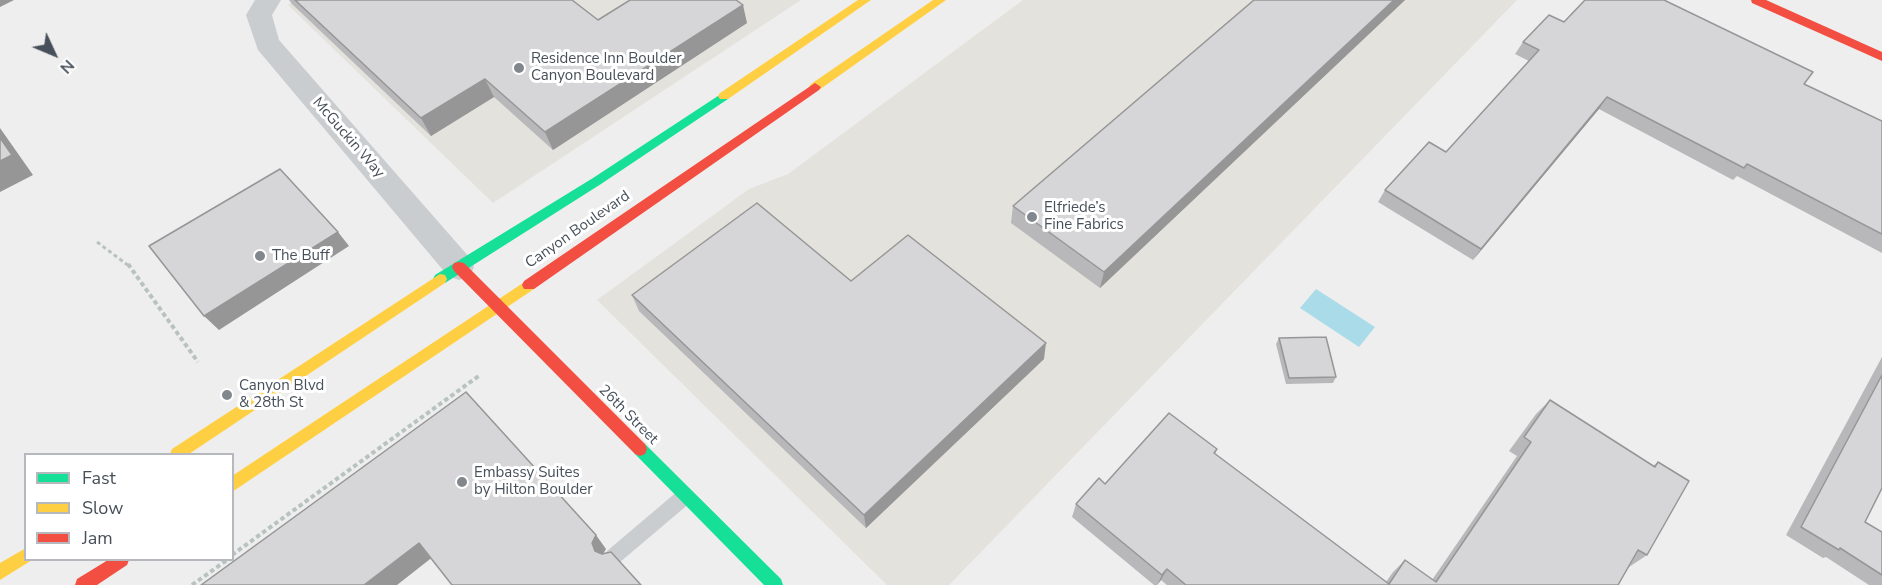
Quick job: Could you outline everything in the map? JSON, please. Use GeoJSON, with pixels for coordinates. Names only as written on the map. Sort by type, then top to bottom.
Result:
{"type":"FeatureCollection","features":[{"type":"Feature","properties":{"kind":"main road","name":"Canyon Boulevard"},"geometry":{"type":"LineString","coordinates":[[179,453],[459,267],[597,181],[866,0]]}},
{"type":"Feature","properties":{"kind":"main road","name":"Canyon Boulevard"},"geometry":{"type":"LineString","coordinates":[[234,484],[496,307],[941,0]]}},
{"type":"Feature","properties":{"kind":"main road"},"geometry":{"type":"LineString","coordinates":[[1756,0],[1882,57]]}},
{"type":"Feature","properties":{"kind":"main road","name":"26th Street"},"geometry":{"type":"LineString","coordinates":[[459,267],[496,307],[775,585]]}},
{"type":"Feature","properties":{"kind":"main road"},"geometry":{"type":"LineString","coordinates":[[0,572],[24,556]]}},
{"type":"Feature","properties":{"kind":"main road"},"geometry":{"type":"LineString","coordinates":[[83,585],[119,561]]}},
{"type":"Feature","properties":{"kind":"street","name":"McGuckin Way"},"geometry":{"type":"LineString","coordinates":[[268,0],[259,15],[267,43],[459,267]]}},
{"type":"Feature","properties":{"kind":"lane"},"geometry":{"type":"LineString","coordinates":[[613,556],[685,496]]}},
{"type":"Feature","properties":{"kind":"path"},"geometry":{"type":"LineString","coordinates":[[97,242],[128,264],[198,362]]}},
{"type":"Feature","properties":{"kind":"path"},"geometry":{"type":"LineString","coordinates":[[234,554],[480,375]]}},
{"type":"Feature","properties":{"kind":"path"},"geometry":{"type":"LineString","coordinates":[[192,585],[226,561]]}},
{"type":"Feature","properties":{"kind":"shaded area","name":"Residence Inn Boulder Canyon Boulevard"},"geometry":{"type":"Polygon","coordinates":[[[295,0],[801,0],[493,203],[288,5],[295,0]]]}},
{"type":"Feature","properties":{"kind":"shaded area"},"geometry":{"type":"Polygon","coordinates":[[[1023,0],[1517,0],[949,585],[887,585],[597,300],[749,189],[788,174],[1023,0]]]}},
{"type":"Feature","properties":{"kind":"water"},"geometry":{"type":"Polygon","coordinates":[[[1316,289],[1375,327],[1359,347],[1300,308],[1316,289]]]}},
{"type":"Feature","properties":{"kind":"building","name":"Residence Inn Boulder Canyon Boulevard"},"geometry":{"type":"Polygon","coordinates":[[[295,0],[572,0],[598,20],[630,0],[736,0],[743,5],[545,132],[485,79],[421,118],[295,0]]]}},
{"type":"Feature","properties":{"kind":"building"},"geometry":{"type":"Polygon","coordinates":[[[1254,0],[1394,0],[1104,272],[1013,206],[1254,0]]]}},
{"type":"Feature","properties":{"kind":"building"},"geometry":{"type":"Polygon","coordinates":[[[1585,0],[1664,0],[1813,72],[1804,84],[1882,121],[1882,234],[1747,164],[1744,168],[1607,97],[1481,249],[1385,190],[1429,142],[1446,152],[1539,50],[1523,42],[1549,15],[1564,22],[1585,0]]]}},
{"type":"Feature","properties":{"kind":"building"},"geometry":{"type":"Polygon","coordinates":[[[0,138],[12,155],[0,161],[0,138]]]}},
{"type":"Feature","properties":{"kind":"building"},"geometry":{"type":"Polygon","coordinates":[[[280,169],[338,232],[204,316],[149,246],[280,169]]]}},
{"type":"Feature","properties":{"kind":"building"},"geometry":{"type":"Polygon","coordinates":[[[757,203],[851,281],[908,235],[1046,343],[864,515],[632,295],[757,203]]]}},
{"type":"Feature","properties":{"kind":"building"},"geometry":{"type":"Polygon","coordinates":[[[1326,337],[1336,377],[1289,378],[1279,338],[1326,337]]]}},
{"type":"Feature","properties":{"kind":"building"},"geometry":{"type":"Polygon","coordinates":[[[1882,375],[1882,488],[1865,522],[1882,532],[1882,575],[1840,548],[1839,550],[1801,527],[1882,375]]]}},
{"type":"Feature","properties":{"kind":"building","name":"Embassy Suites by Hilton Boulder"},"geometry":{"type":"Polygon","coordinates":[[[466,392],[596,535],[592,543],[595,551],[602,554],[611,552],[641,585],[452,585],[419,543],[364,585],[201,585],[466,392]]]}},
{"type":"Feature","properties":{"kind":"building"},"geometry":{"type":"Polygon","coordinates":[[[1550,400],[1655,467],[1658,462],[1689,481],[1647,555],[1638,550],[1618,585],[1186,585],[1167,569],[1162,575],[1076,504],[1099,478],[1105,484],[1169,413],[1217,449],[1214,453],[1389,584],[1405,560],[1436,582],[1531,442],[1524,437],[1550,400]]]}},
{"type":"Feature","properties":{"kind":"traffic: fast"},"geometry":{"type":"LineString","coordinates":[[440,279],[597,181],[724,96]]}},
{"type":"Feature","properties":{"kind":"traffic: fast"},"geometry":{"type":"LineString","coordinates":[[640,449],[775,585]]}},
{"type":"Feature","properties":{"kind":"traffic: slow"},"geometry":{"type":"LineString","coordinates":[[724,96],[866,0]]}},
{"type":"Feature","properties":{"kind":"traffic: slow"},"geometry":{"type":"LineString","coordinates":[[815,87],[941,0]]}},
{"type":"Feature","properties":{"kind":"traffic: slow"},"geometry":{"type":"LineString","coordinates":[[179,453],[440,279]]}},
{"type":"Feature","properties":{"kind":"traffic: slow"},"geometry":{"type":"LineString","coordinates":[[234,484],[529,285]]}},
{"type":"Feature","properties":{"kind":"traffic: slow"},"geometry":{"type":"LineString","coordinates":[[0,572],[24,556]]}},
{"type":"Feature","properties":{"kind":"traffic: jam"},"geometry":{"type":"LineString","coordinates":[[1756,0],[1882,57]]}},
{"type":"Feature","properties":{"kind":"traffic: jam"},"geometry":{"type":"LineString","coordinates":[[529,285],[815,87]]}},
{"type":"Feature","properties":{"kind":"traffic: jam"},"geometry":{"type":"LineString","coordinates":[[459,267],[640,449]]}},
{"type":"Feature","properties":{"kind":"traffic: jam"},"geometry":{"type":"LineString","coordinates":[[83,585],[119,561]]}},
{"type":"Feature","properties":{"kind":"place","name":"Residence Inn Boulder Canyon Boulevard"},"geometry":{"type":"Point","coordinates":[519,68]}},
{"type":"Feature","properties":{"kind":"place","name":"Elfriede’s Fine Fabrics"},"geometry":{"type":"Point","coordinates":[1032,217]}},
{"type":"Feature","properties":{"kind":"place","name":"The Buff"},"geometry":{"type":"Point","coordinates":[260,256]}},
{"type":"Feature","properties":{"kind":"place","name":"Canyon Blvd & 28th St"},"geometry":{"type":"Point","coordinates":[227,395]}},
{"type":"Feature","properties":{"kind":"place","name":"Embassy Suites by Hilton Boulder"},"geometry":{"type":"Point","coordinates":[462,482]}}]}
